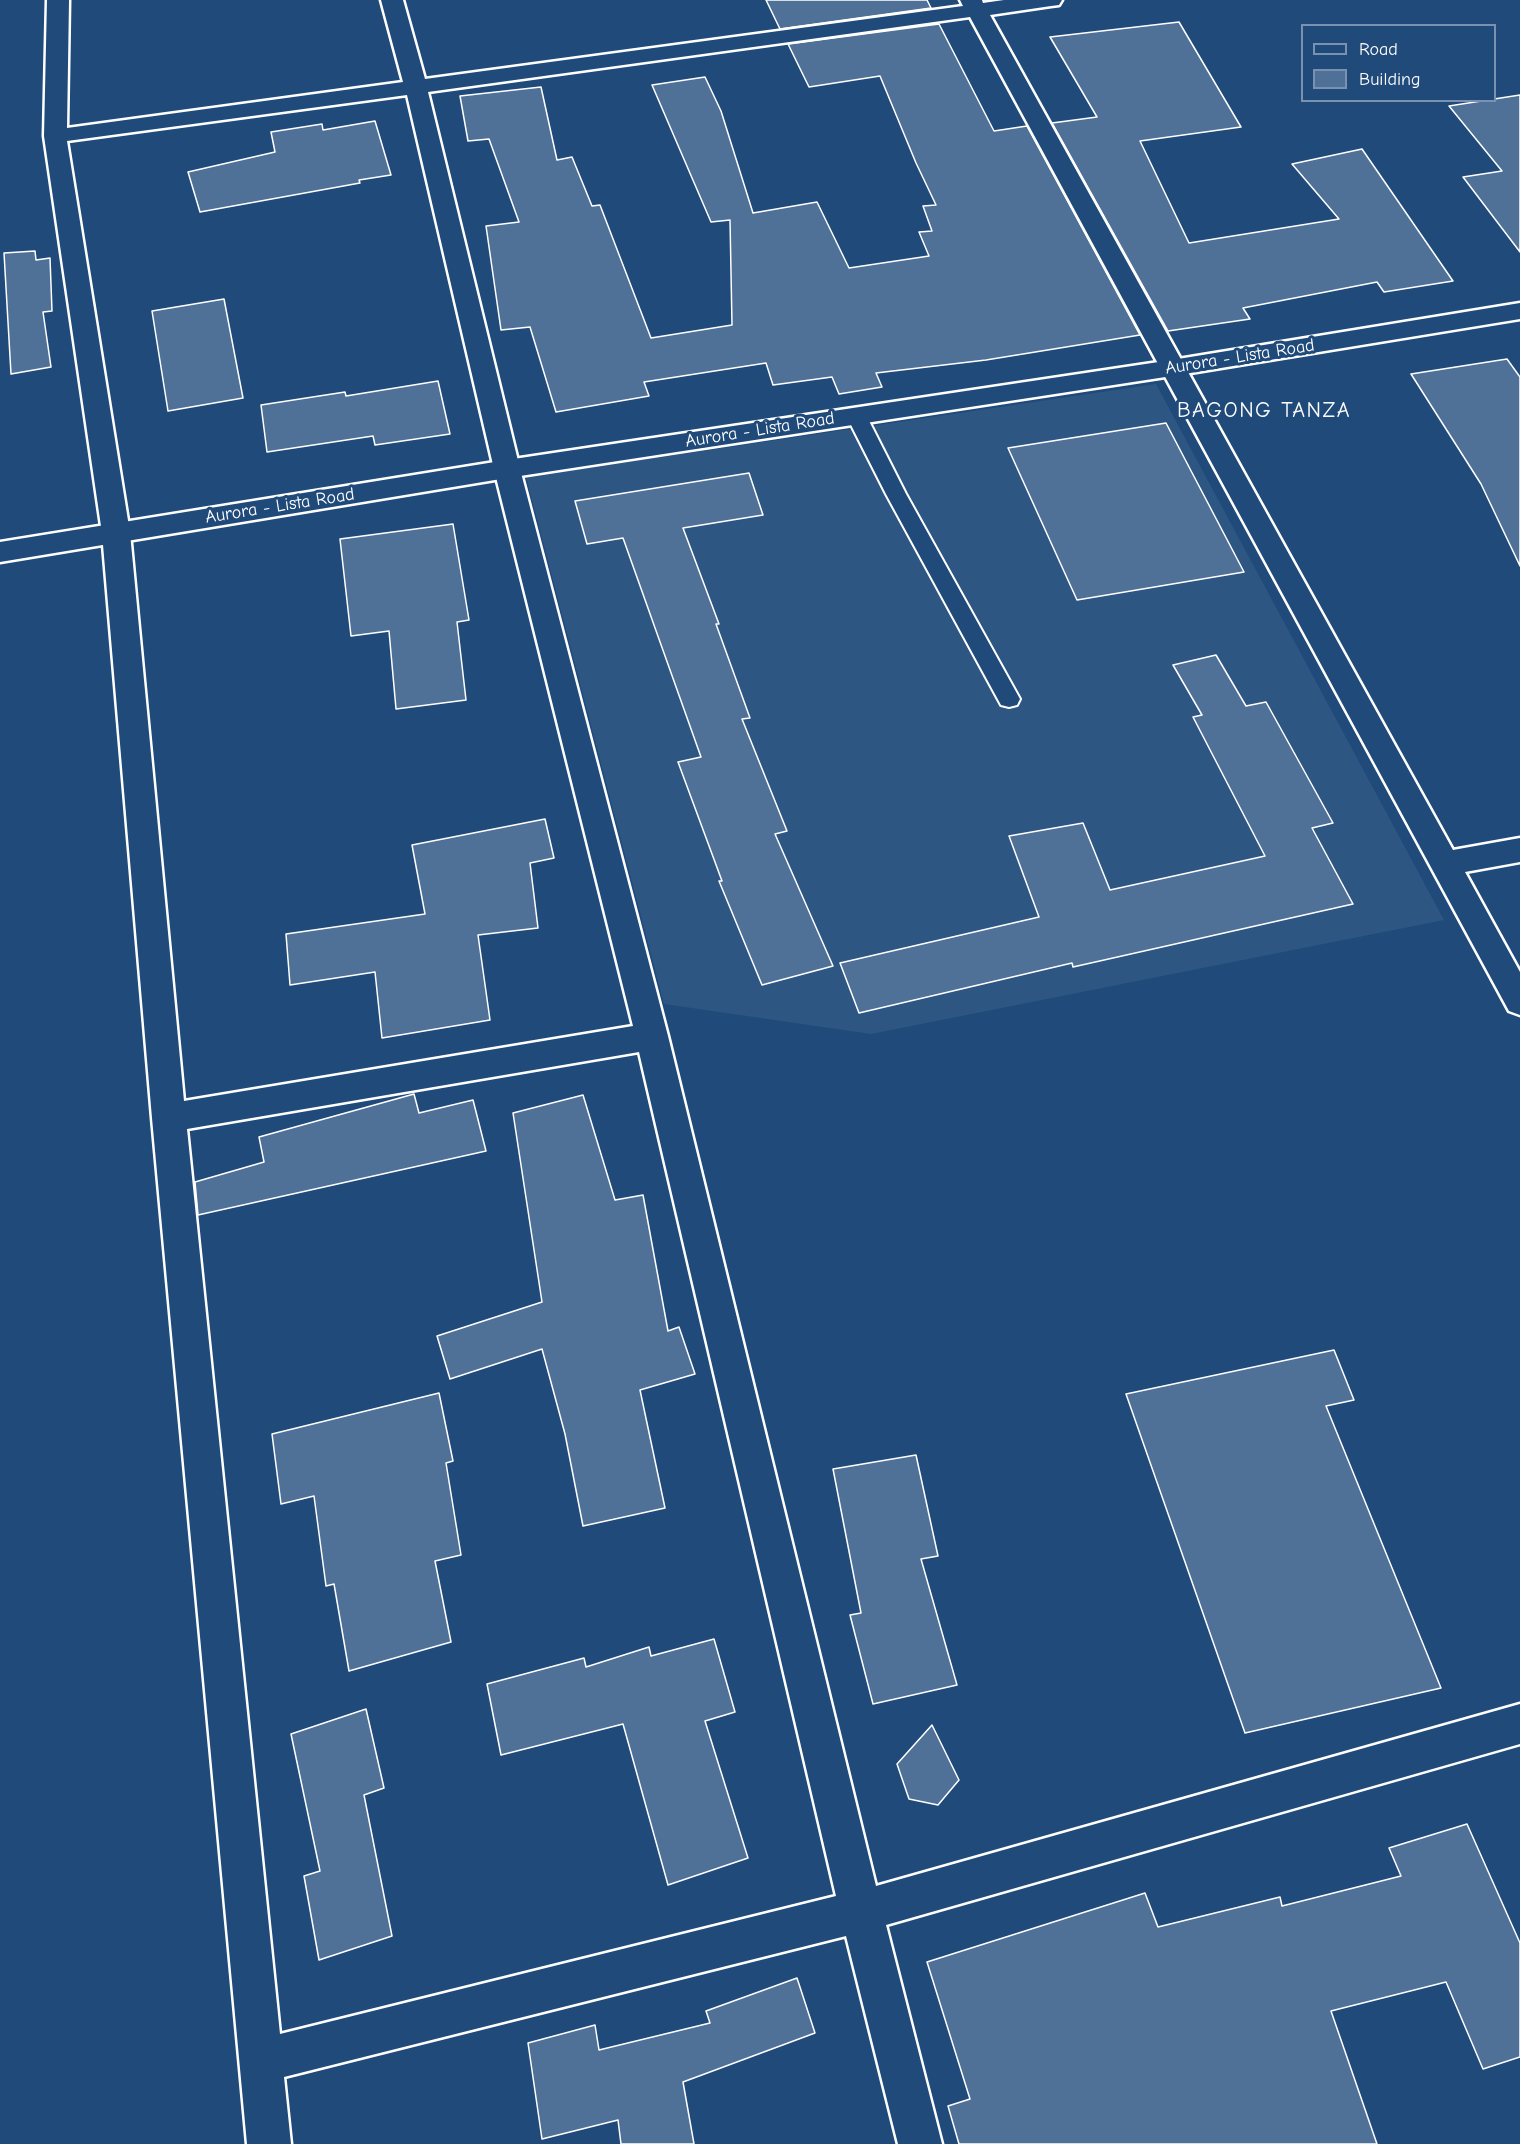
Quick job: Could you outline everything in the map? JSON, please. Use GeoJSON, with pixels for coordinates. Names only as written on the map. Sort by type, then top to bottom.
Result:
{"type":"FeatureCollection","features":[{"type":"Feature","properties":{"kind":"street"},"geometry":{"type":"LineString","coordinates":[[58,0],[55,136],[116,533],[169,1118],[269,2144]]}},
{"type":"Feature","properties":{"kind":"street"},"geometry":{"type":"LineString","coordinates":[[392,0],[416,87],[507,469],[652,1036],[861,1911],[920,2144]]}},
{"type":"Feature","properties":{"kind":"street"},"geometry":{"type":"LineString","coordinates":[[55,136],[416,87],[974,5],[1051,0]]}},
{"type":"Feature","properties":{"kind":"street"},"geometry":{"type":"LineString","coordinates":[[974,5],[1520,1002]]}},
{"type":"Feature","properties":{"kind":"street","name":"Aurora - Lista Road"},"geometry":{"type":"LineString","coordinates":[[0,552],[507,469],[1172,368],[1520,311]]}},
{"type":"Feature","properties":{"kind":"street"},"geometry":{"type":"LineString","coordinates":[[1445,864],[1520,850]]}},
{"type":"Feature","properties":{"kind":"street"},"geometry":{"type":"LineString","coordinates":[[169,1118],[652,1036]]}},
{"type":"Feature","properties":{"kind":"street"},"geometry":{"type":"LineString","coordinates":[[261,2061],[861,1911],[1520,1724]]}},
{"type":"Feature","properties":{"kind":"lane"},"geometry":{"type":"LineString","coordinates":[[856,415],[896,494],[1009,699]]}},
{"type":"Feature","properties":{"kind":"shaded area"},"geometry":{"type":"Polygon","coordinates":[[[1156,384],[1444,920],[871,1034],[664,1004],[526,477],[1156,384]]]}},
{"type":"Feature","properties":{"kind":"building"},"geometry":{"type":"Polygon","coordinates":[[[766,0],[927,0],[931,8],[780,29],[766,0]]]}},
{"type":"Feature","properties":{"kind":"building"},"geometry":{"type":"Polygon","coordinates":[[[1179,22],[1241,127],[1140,141],[1189,243],[1339,219],[1292,164],[1362,149],[1453,281],[1384,292],[1377,282],[1243,308],[1250,319],[1168,331],[1052,123],[1097,117],[1050,37],[1179,22]]]}},
{"type":"Feature","properties":{"kind":"building"},"geometry":{"type":"Polygon","coordinates":[[[939,24],[994,131],[1027,126],[1140,335],[986,360],[876,373],[882,387],[839,394],[832,377],[773,385],[766,363],[644,382],[649,396],[556,412],[530,327],[501,330],[486,226],[519,222],[489,139],[468,141],[460,96],[541,87],[557,160],[572,157],[592,206],[600,205],[651,338],[732,325],[730,220],[711,222],[652,85],[705,77],[721,111],[753,213],[817,202],[849,268],[929,256],[919,232],[932,231],[923,206],[936,205],[880,76],[809,87],[788,44],[939,24]]]}},
{"type":"Feature","properties":{"kind":"building"},"geometry":{"type":"Polygon","coordinates":[[[1520,95],[1520,252],[1463,177],[1502,171],[1449,106],[1496,102],[1496,99],[1520,95]]]}},
{"type":"Feature","properties":{"kind":"building"},"geometry":{"type":"Polygon","coordinates":[[[375,121],[391,175],[359,180],[360,183],[200,212],[188,172],[275,152],[271,132],[322,124],[323,130],[375,121]]]}},
{"type":"Feature","properties":{"kind":"building"},"geometry":{"type":"Polygon","coordinates":[[[35,251],[36,260],[50,258],[52,311],[43,312],[51,367],[11,374],[4,253],[35,251]]]}},
{"type":"Feature","properties":{"kind":"building"},"geometry":{"type":"Polygon","coordinates":[[[224,299],[243,398],[168,411],[152,311],[224,299]]]}},
{"type":"Feature","properties":{"kind":"building"},"geometry":{"type":"Polygon","coordinates":[[[1507,359],[1520,377],[1520,566],[1481,484],[1411,374],[1507,359]]]}},
{"type":"Feature","properties":{"kind":"building"},"geometry":{"type":"Polygon","coordinates":[[[438,381],[450,434],[375,445],[373,436],[267,452],[261,405],[345,392],[346,396],[438,381]]]}},
{"type":"Feature","properties":{"kind":"building"},"geometry":{"type":"Polygon","coordinates":[[[1166,423],[1244,572],[1077,600],[1008,448],[1166,423]]]}},
{"type":"Feature","properties":{"kind":"building"},"geometry":{"type":"Polygon","coordinates":[[[749,473],[763,515],[683,528],[719,624],[716,624],[750,718],[742,719],[787,831],[775,834],[833,966],[762,985],[719,881],[722,881],[678,762],[701,757],[623,538],[587,544],[575,501],[749,473]]]}},
{"type":"Feature","properties":{"kind":"building"},"geometry":{"type":"Polygon","coordinates":[[[453,524],[469,620],[457,622],[466,700],[396,709],[389,631],[351,636],[340,539],[453,524]]]}},
{"type":"Feature","properties":{"kind":"building"},"geometry":{"type":"Polygon","coordinates":[[[1216,655],[1246,706],[1266,702],[1333,823],[1312,828],[1353,904],[1073,967],[1072,963],[859,1013],[840,963],[1039,917],[1009,836],[1083,823],[1110,890],[1265,856],[1193,717],[1202,715],[1173,665],[1216,655]]]}},
{"type":"Feature","properties":{"kind":"building"},"geometry":{"type":"Polygon","coordinates":[[[545,819],[554,858],[530,863],[538,928],[478,935],[490,1020],[382,1038],[375,972],[290,985],[286,934],[425,914],[412,845],[545,819]]]}},
{"type":"Feature","properties":{"kind":"building"},"geometry":{"type":"Polygon","coordinates":[[[414,1094],[419,1113],[473,1100],[486,1151],[198,1215],[195,1182],[264,1162],[259,1137],[414,1094]]]}},
{"type":"Feature","properties":{"kind":"building"},"geometry":{"type":"Polygon","coordinates":[[[583,1095],[615,1200],[643,1195],[668,1331],[679,1327],[695,1374],[640,1390],[665,1508],[583,1526],[565,1434],[542,1349],[450,1379],[437,1336],[542,1302],[513,1113],[583,1095]]]}},
{"type":"Feature","properties":{"kind":"building"},"geometry":{"type":"Polygon","coordinates":[[[1334,1350],[1354,1400],[1326,1406],[1441,1688],[1245,1733],[1126,1394],[1334,1350]]]}},
{"type":"Feature","properties":{"kind":"building"},"geometry":{"type":"Polygon","coordinates":[[[439,1393],[453,1461],[446,1463],[461,1555],[435,1561],[451,1642],[349,1671],[334,1584],[326,1586],[314,1496],[281,1504],[272,1434],[439,1393]]]}},
{"type":"Feature","properties":{"kind":"building"},"geometry":{"type":"Polygon","coordinates":[[[916,1455],[938,1556],[921,1559],[957,1685],[873,1704],[850,1615],[861,1613],[833,1469],[916,1455]]]}},
{"type":"Feature","properties":{"kind":"building"},"geometry":{"type":"Polygon","coordinates":[[[714,1639],[735,1712],[705,1721],[748,1858],[668,1885],[623,1724],[501,1755],[487,1684],[584,1658],[586,1667],[649,1647],[651,1656],[714,1639]]]}},
{"type":"Feature","properties":{"kind":"building"},"geometry":{"type":"Polygon","coordinates":[[[366,1709],[384,1788],[364,1795],[392,1936],[319,1960],[304,1876],[320,1871],[291,1734],[366,1709]]]}},
{"type":"Feature","properties":{"kind":"building"},"geometry":{"type":"Polygon","coordinates":[[[932,1725],[959,1780],[938,1805],[909,1799],[897,1764],[932,1725]]]}},
{"type":"Feature","properties":{"kind":"building"},"geometry":{"type":"Polygon","coordinates":[[[1467,1824],[1520,1943],[1520,2057],[1483,2069],[1446,1982],[1331,2011],[1377,2144],[959,2144],[948,2106],[970,2099],[927,1962],[1145,1893],[1158,1927],[1280,1897],[1282,1906],[1401,1876],[1389,1848],[1467,1824]]]}},
{"type":"Feature","properties":{"kind":"building"},"geometry":{"type":"Polygon","coordinates":[[[797,1978],[815,2033],[683,2082],[694,2144],[621,2144],[618,2120],[542,2139],[528,2043],[595,2025],[599,2050],[710,2023],[706,2011],[797,1978]]]}},
{"type":"Feature","properties":{"kind":"district","name":"BAGONG TANZA"},"geometry":{"type":"Point","coordinates":[1264,411]}}]}
